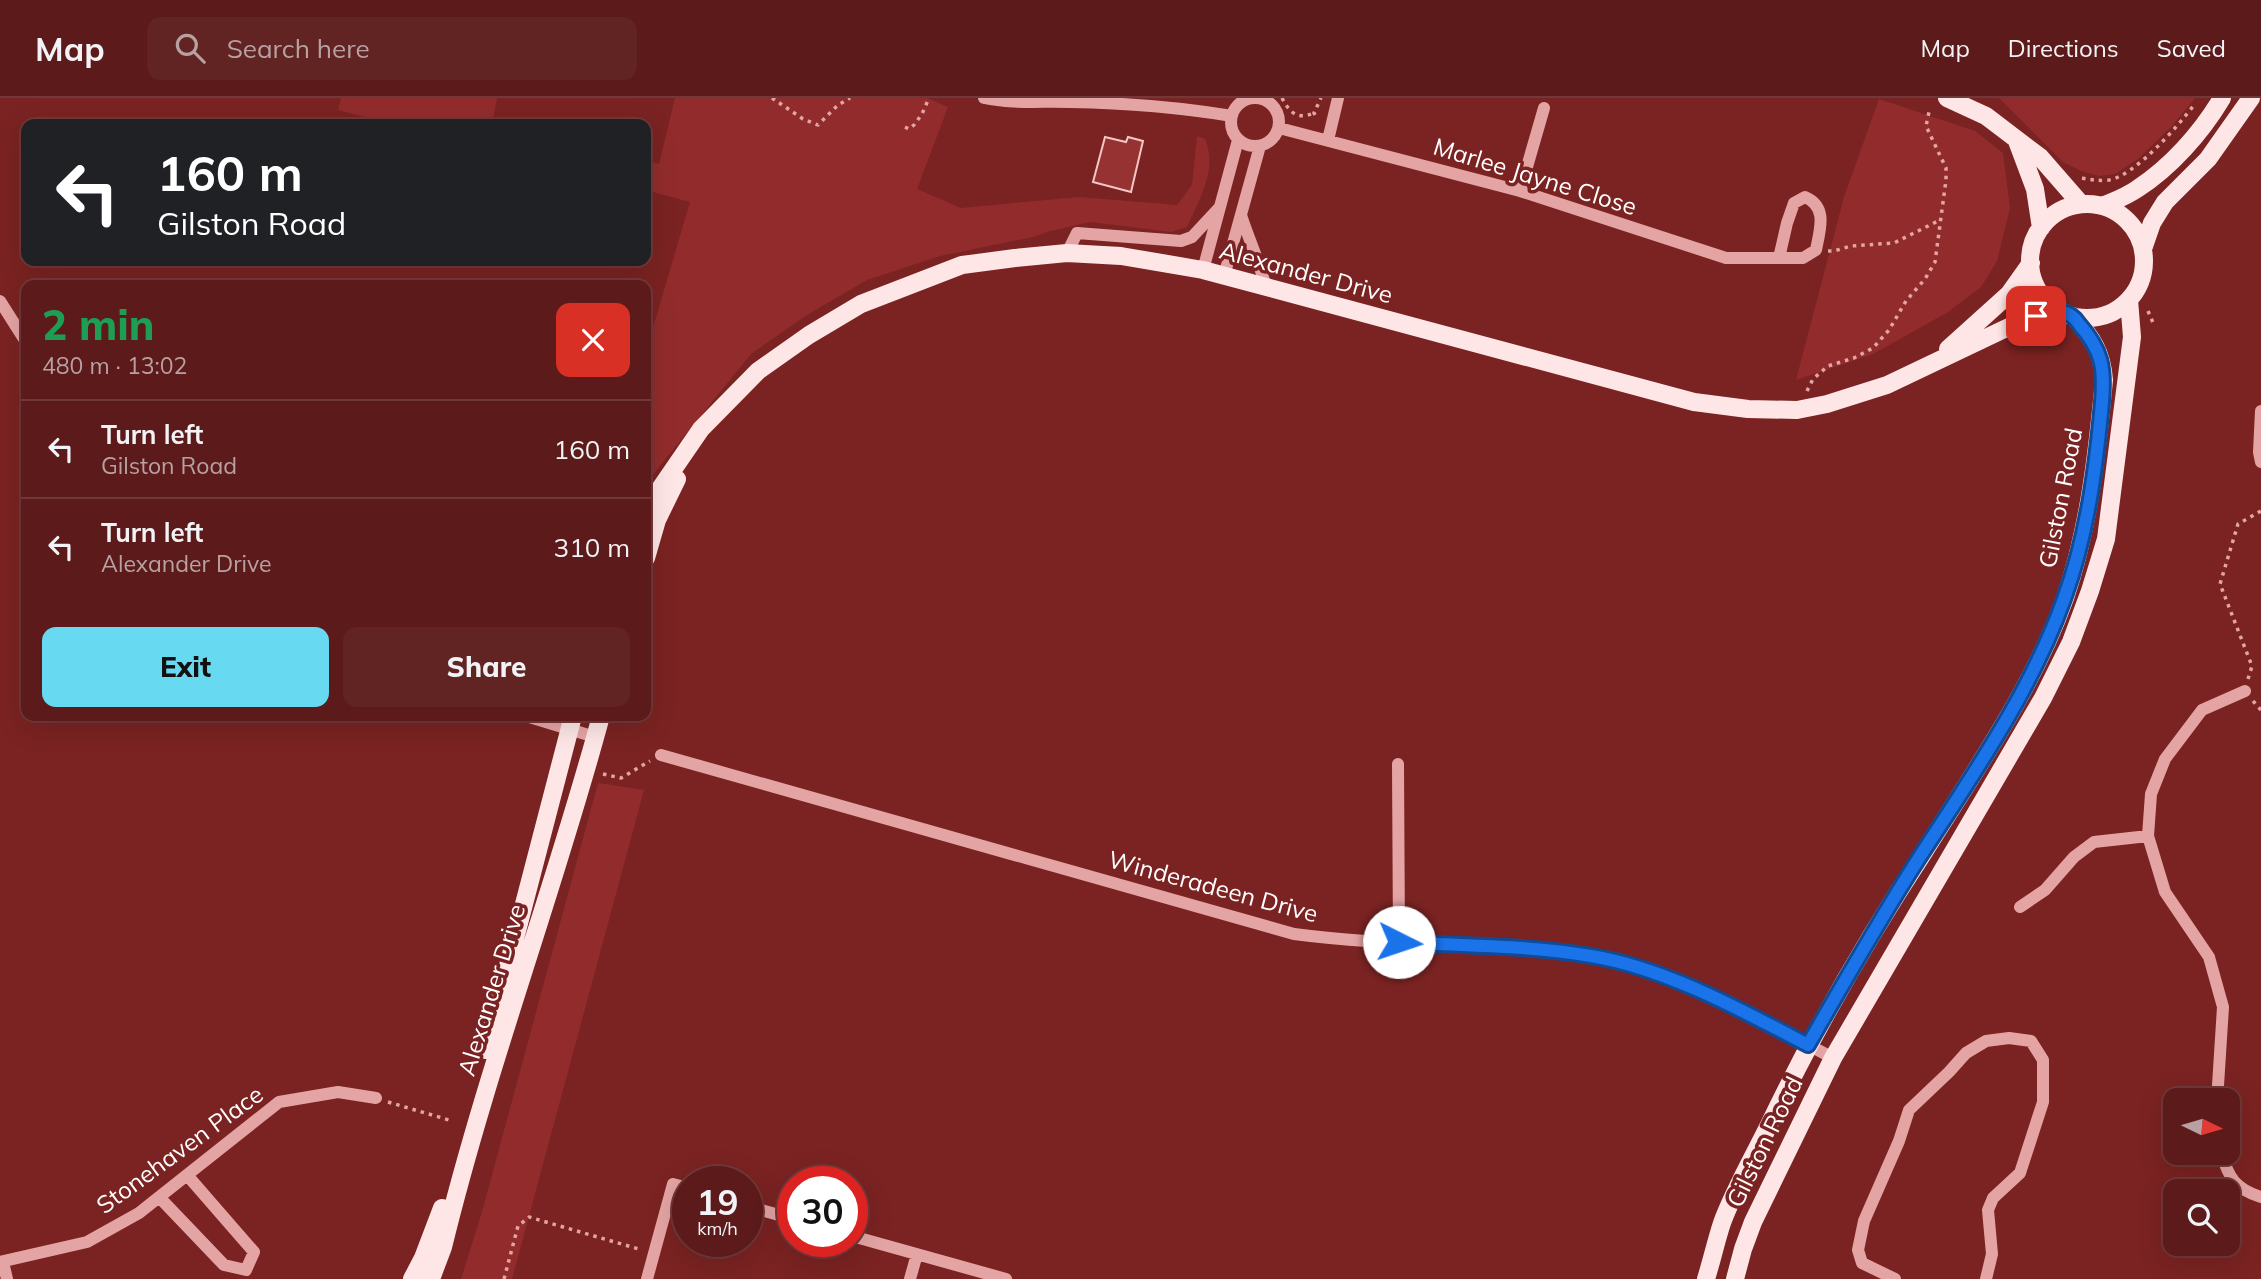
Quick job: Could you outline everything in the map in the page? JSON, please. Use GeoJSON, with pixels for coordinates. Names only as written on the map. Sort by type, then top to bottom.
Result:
{"type":"FeatureCollection","features":[{"type":"Feature","properties":{"kind":"main road"},"geometry":{"type":"LineString","coordinates":[[1947,98],[1986,116],[2040,158],[2081,204]]}},
{"type":"Feature","properties":{"kind":"main road"},"geometry":{"type":"LineString","coordinates":[[2103,206],[2136,190],[2159,173],[2198,132],[2221,98]]}},
{"type":"Feature","properties":{"kind":"main road"},"geometry":{"type":"LineString","coordinates":[[2143,249],[2129,222],[2117,212],[2103,206],[2081,204],[2059,212],[2042,228],[2033,244],[2033,278],[2050,304],[2068,314],[2088,318],[2117,310],[2129,300],[2138,286],[2142,274],[2143,249],[2152,223],[2165,202],[2208,159],[2251,98]]}},
{"type":"Feature","properties":{"kind":"main road"},"geometry":{"type":"LineString","coordinates":[[2016,140],[2035,189],[2042,228]]}},
{"type":"Feature","properties":{"kind":"main road","name":"Alexander Drive"},"geometry":{"type":"LineString","coordinates":[[651,502],[701,429],[758,371],[808,335],[861,303],[962,265],[1067,253],[1121,256],[1203,270],[1694,402],[1748,409],[1797,410],[1860,395],[1887,386],[2015,324],[2036,316],[2068,314]]}},
{"type":"Feature","properties":{"kind":"main road","name":"Alexander Drive"},"geometry":{"type":"LineString","coordinates":[[1932,362],[2009,294],[2031,263]]}},
{"type":"Feature","properties":{"kind":"main road","name":"Gilston Road"},"geometry":{"type":"LineString","coordinates":[[1735,1279],[1753,1222],[1833,1058],[2043,698],[2071,642],[2106,539],[2132,337],[2129,300]]}},
{"type":"Feature","properties":{"kind":"main road","name":"Gilston Road"},"geometry":{"type":"LineString","coordinates":[[1706,1279],[1723,1221],[1808,1045],[1884,913],[1966,786],[2019,697],[2043,651],[2064,600],[2088,514],[2104,380],[2102,363],[2091,337],[2068,314]]}},
{"type":"Feature","properties":{"kind":"main road","name":"Alexander Drive"},"geometry":{"type":"LineString","coordinates":[[651,541],[657,520],[701,429]]}},
{"type":"Feature","properties":{"kind":"main road","name":"Alexander Drive"},"geometry":{"type":"LineString","coordinates":[[431,1279],[443,1247],[502,1034],[587,771],[600,721]]}},
{"type":"Feature","properties":{"kind":"main road","name":"Alexander Drive"},"geometry":{"type":"LineString","coordinates":[[412,1279],[437,1225],[466,1130],[571,723]]}},
{"type":"Feature","properties":{"kind":"street"},"geometry":{"type":"LineString","coordinates":[[984,98],[1183,103],[1232,116]]}},
{"type":"Feature","properties":{"kind":"street"},"geometry":{"type":"LineString","coordinates":[[1328,140],[1339,98]]}},
{"type":"Feature","properties":{"kind":"street"},"geometry":{"type":"LineString","coordinates":[[1260,99],[1275,109],[1279,116],[1279,128],[1272,140],[1260,146],[1248,146],[1238,140],[1232,131],[1232,116],[1235,108],[1243,101],[1260,99]]}},
{"type":"Feature","properties":{"kind":"street"},"geometry":{"type":"LineString","coordinates":[[1520,191],[1544,108]]}},
{"type":"Feature","properties":{"kind":"street","name":"Marlee Jayne Close"},"geometry":{"type":"LineString","coordinates":[[1279,128],[1520,191],[1726,258],[1803,258],[1816,250]]}},
{"type":"Feature","properties":{"kind":"street"},"geometry":{"type":"LineString","coordinates":[[1203,270],[1238,140]]}},
{"type":"Feature","properties":{"kind":"street"},"geometry":{"type":"LineString","coordinates":[[1224,276],[1260,146]]}},
{"type":"Feature","properties":{"kind":"street"},"geometry":{"type":"LineString","coordinates":[[1779,258],[1794,203],[1805,197],[1814,201],[1820,209],[1822,219],[1816,250]]}},
{"type":"Feature","properties":{"kind":"street"},"geometry":{"type":"LineString","coordinates":[[1067,253],[1077,233],[1181,241],[1192,237],[1219,208]]}},
{"type":"Feature","properties":{"kind":"street"},"geometry":{"type":"LineString","coordinates":[[1241,215],[1250,244],[1260,262],[1266,288]]}},
{"type":"Feature","properties":{"kind":"street"},"geometry":{"type":"LineString","coordinates":[[0,301],[21,334]]}},
{"type":"Feature","properties":{"kind":"street"},"geometry":{"type":"LineString","coordinates":[[2261,411],[2261,462]]}},
{"type":"Feature","properties":{"kind":"street"},"geometry":{"type":"LineString","coordinates":[[2218,1088],[2223,1007],[2209,957],[2165,892],[2148,836],[2151,794],[2165,760],[2202,710],[2245,691]]}},
{"type":"Feature","properties":{"kind":"street"},"geometry":{"type":"LineString","coordinates":[[571,723],[595,737]]}},
{"type":"Feature","properties":{"kind":"street","name":"Winderadeen Drive"},"geometry":{"type":"LineString","coordinates":[[661,755],[1294,934],[1354,942],[1550,951],[1619,962],[1674,981],[1833,1058]]}},
{"type":"Feature","properties":{"kind":"street"},"geometry":{"type":"LineString","coordinates":[[1398,764],[1399,942]]}},
{"type":"Feature","properties":{"kind":"street"},"geometry":{"type":"LineString","coordinates":[[2020,908],[2045,890],[2074,858],[2095,842],[2148,836]]}},
{"type":"Feature","properties":{"kind":"street"},"geometry":{"type":"LineString","coordinates":[[1895,1279],[1862,1263],[1858,1250],[1864,1221],[1899,1141],[1909,1110],[1966,1053],[1986,1041],[2010,1038],[2031,1041],[2043,1060],[2043,1102],[2020,1173],[1993,1198],[1988,1210],[1992,1254],[1986,1279]]}},
{"type":"Feature","properties":{"kind":"street","name":"Stonehaven Place"},"geometry":{"type":"LineString","coordinates":[[2,1262],[87,1242],[139,1213],[279,1102],[338,1093],[376,1098]]}},
{"type":"Feature","properties":{"kind":"street"},"geometry":{"type":"LineString","coordinates":[[159,1197],[224,1265],[246,1269],[254,1252],[187,1175]]}},
{"type":"Feature","properties":{"kind":"street"},"geometry":{"type":"LineString","coordinates":[[647,1279],[672,1188]]}},
{"type":"Feature","properties":{"kind":"street"},"geometry":{"type":"LineString","coordinates":[[2240,1190],[2261,1197]]}},
{"type":"Feature","properties":{"kind":"street"},"geometry":{"type":"LineString","coordinates":[[868,1240],[1006,1279]]}},
{"type":"Feature","properties":{"kind":"street"},"geometry":{"type":"LineString","coordinates":[[910,1279],[917,1254]]}},
{"type":"Feature","properties":{"kind":"street"},"geometry":{"type":"LineString","coordinates":[[2,1262],[7,1279]]}},
{"type":"Feature","properties":{"kind":"path"},"geometry":{"type":"LineString","coordinates":[[772,98],[803,119],[818,125],[838,105],[850,98]]}},
{"type":"Feature","properties":{"kind":"path"},"geometry":{"type":"LineString","coordinates":[[905,127],[908,129],[914,125],[929,98]]}},
{"type":"Feature","properties":{"kind":"path"},"geometry":{"type":"LineString","coordinates":[[1282,98],[1289,111],[1296,116],[1314,113]]}},
{"type":"Feature","properties":{"kind":"path"},"geometry":{"type":"LineString","coordinates":[[2079,177],[2094,181],[2110,180],[2125,174],[2178,126],[2198,101]]}},
{"type":"Feature","properties":{"kind":"path"},"geometry":{"type":"LineString","coordinates":[[1797,410],[1813,379],[1828,366],[1854,358],[1873,348],[1889,330],[1906,301],[1925,279],[1935,262],[1947,180],[1945,167],[1926,126],[1929,112]]}},
{"type":"Feature","properties":{"kind":"path"},"geometry":{"type":"LineString","coordinates":[[1816,250],[1834,251],[1851,246],[1894,243],[1941,220]]}},
{"type":"Feature","properties":{"kind":"path"},"geometry":{"type":"LineString","coordinates":[[2261,511],[2238,524],[2220,584],[2252,666],[2245,691],[2261,710]]}},
{"type":"Feature","properties":{"kind":"path"},"geometry":{"type":"LineString","coordinates":[[587,771],[621,778],[661,755]]}},
{"type":"Feature","properties":{"kind":"path"},"geometry":{"type":"LineString","coordinates":[[376,1098],[449,1119]]}},
{"type":"Feature","properties":{"kind":"path"},"geometry":{"type":"LineString","coordinates":[[504,1279],[518,1226],[529,1217],[654,1254]]}},
{"type":"Feature","properties":{"kind":"shaded area"},"geometry":{"type":"Polygon","coordinates":[[[341,98],[497,98],[493,119],[373,119],[338,110],[341,98]]]}},
{"type":"Feature","properties":{"kind":"shaded area"},"geometry":{"type":"Polygon","coordinates":[[[675,98],[927,98],[948,107],[917,189],[961,208],[1079,197],[1177,205],[1192,185],[1197,136],[1205,139],[1209,162],[1205,184],[1187,227],[1171,232],[1090,222],[940,256],[867,280],[807,315],[751,354],[651,477],[651,334],[690,202],[651,191],[651,162],[659,164],[675,98]]]}},
{"type":"Feature","properties":{"kind":"shaded area"},"geometry":{"type":"Polygon","coordinates":[[[1999,98],[2195,98],[2172,126],[2138,159],[2115,174],[2099,176],[2063,162],[1999,98]]]}},
{"type":"Feature","properties":{"kind":"shaded area"},"geometry":{"type":"Polygon","coordinates":[[[1879,99],[1975,131],[2003,153],[2010,208],[1997,261],[1981,287],[1948,312],[1873,354],[1796,380],[1844,197],[1879,99]]]}},
{"type":"Feature","properties":{"kind":"shaded area"},"geometry":{"type":"Polygon","coordinates":[[[598,783],[644,790],[512,1279],[461,1279],[482,1212],[598,783]]]}},
{"type":"Feature","properties":{"kind":"building"},"geometry":{"type":"Polygon","coordinates":[[[1105,137],[1126,142],[1128,137],[1143,141],[1131,192],[1093,182],[1105,137]]]}},
{"type":"Feature","properties":{"kind":"route"},"geometry":{"type":"LineString","coordinates":[[1399,942],[1550,951],[1619,962],[1674,981],[1808,1045],[1884,913],[1966,786],[2019,697],[2043,651],[2078,556],[2088,514],[2100,424],[2104,380],[2102,363],[2091,337],[2073,316],[2063,312],[2036,316]]}}]}
